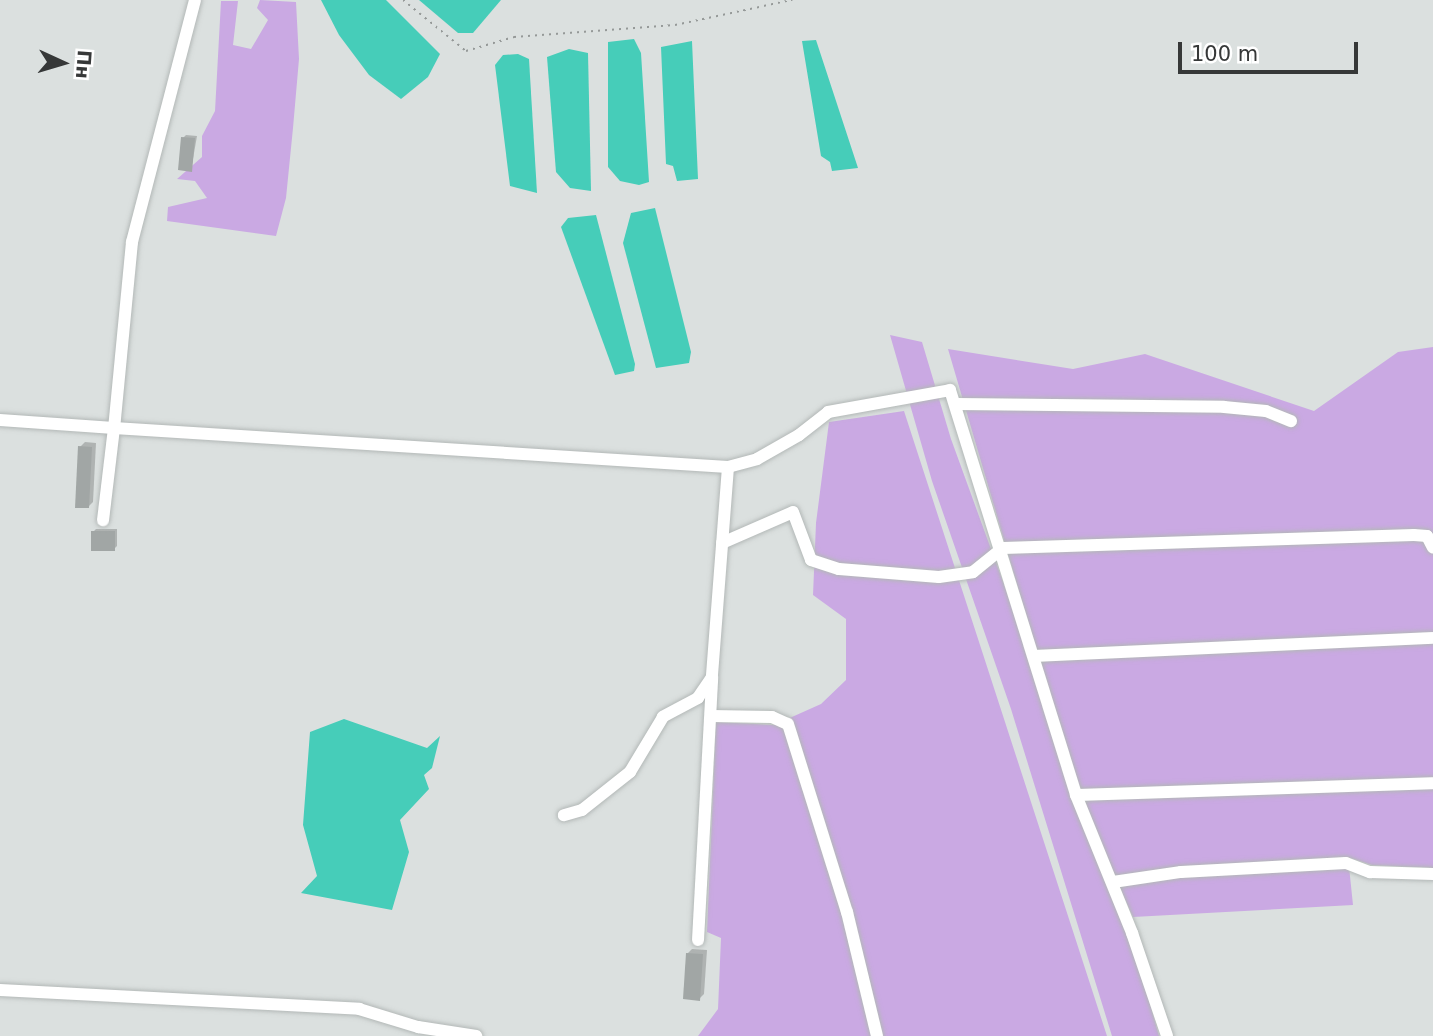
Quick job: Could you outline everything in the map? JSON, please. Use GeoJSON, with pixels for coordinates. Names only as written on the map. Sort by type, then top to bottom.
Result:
{"type":"FeatureCollection","features":[{"type":"Feature","properties":{"kind":"street"},"geometry":{"type":"LineString","coordinates":[[103,520],[114,428],[122,306],[132,242],[195,0]]}},
{"type":"Feature","properties":{"kind":"street"},"geometry":{"type":"LineString","coordinates":[[0,420],[728,467],[757,459],[799,435],[828,412],[950,390],[957,404],[1003,548],[1076,796],[1114,883],[1167,1036]]}},
{"type":"Feature","properties":{"kind":"street"},"geometry":{"type":"LineString","coordinates":[[957,404],[1224,407],[1266,411],[1291,421]]}},
{"type":"Feature","properties":{"kind":"street"},"geometry":{"type":"LineString","coordinates":[[698,940],[712,677],[728,467]]}},
{"type":"Feature","properties":{"kind":"street"},"geometry":{"type":"LineString","coordinates":[[722,543],[793,512],[811,560],[839,569],[940,577],[973,572],[1003,548],[1414,535],[1427,536],[1433,548]]}},
{"type":"Feature","properties":{"kind":"street"},"geometry":{"type":"LineString","coordinates":[[1034,656],[1433,638]]}},
{"type":"Feature","properties":{"kind":"street"},"geometry":{"type":"LineString","coordinates":[[564,815],[582,810],[630,772],[663,717],[698,698],[712,677]]}},
{"type":"Feature","properties":{"kind":"street"},"geometry":{"type":"LineString","coordinates":[[710,716],[772,717],[788,724],[846,912],[877,1036]]}},
{"type":"Feature","properties":{"kind":"street"},"geometry":{"type":"LineString","coordinates":[[1076,796],[1433,783]]}},
{"type":"Feature","properties":{"kind":"street"},"geometry":{"type":"LineString","coordinates":[[1114,883],[1181,872],[1346,863],[1370,872],[1433,874]]}},
{"type":"Feature","properties":{"kind":"street"},"geometry":{"type":"LineString","coordinates":[[0,990],[359,1009],[418,1027],[476,1036]]}},
{"type":"Feature","properties":{"kind":"path"},"geometry":{"type":"LineString","coordinates":[[403,0],[466,51],[514,37],[675,25],[792,0]]}},
{"type":"Feature","properties":{"kind":"shaded area"},"geometry":{"type":"Polygon","coordinates":[[[260,0],[296,2],[299,59],[286,198],[276,236],[167,221],[168,207],[207,198],[195,181],[177,179],[202,157],[202,136],[215,111],[221,1],[238,1],[233,45],[251,49],[268,20],[257,8],[260,0]]]}},
{"type":"Feature","properties":{"kind":"shaded area"},"geometry":{"type":"Polygon","coordinates":[[[321,0],[386,0],[440,54],[428,77],[401,99],[369,75],[339,35],[321,0]]]}},
{"type":"Feature","properties":{"kind":"shaded area"},"geometry":{"type":"Polygon","coordinates":[[[419,0],[501,0],[473,33],[458,33],[419,0]]]}},
{"type":"Feature","properties":{"kind":"shaded area"},"geometry":{"type":"Polygon","coordinates":[[[634,39],[641,53],[649,182],[639,185],[620,181],[608,167],[608,42],[634,39]]]}},
{"type":"Feature","properties":{"kind":"shaded area"},"geometry":{"type":"Polygon","coordinates":[[[816,40],[858,168],[832,171],[830,162],[821,156],[802,41],[816,40]]]}},
{"type":"Feature","properties":{"kind":"shaded area"},"geometry":{"type":"Polygon","coordinates":[[[692,41],[698,179],[677,181],[673,166],[666,164],[661,47],[692,41]]]}},
{"type":"Feature","properties":{"kind":"shaded area"},"geometry":{"type":"Polygon","coordinates":[[[569,49],[588,53],[591,191],[570,188],[556,172],[547,57],[569,49]]]}},
{"type":"Feature","properties":{"kind":"shaded area"},"geometry":{"type":"Polygon","coordinates":[[[518,54],[529,59],[537,193],[510,186],[495,65],[503,55],[518,54]]]}},
{"type":"Feature","properties":{"kind":"shaded area"},"geometry":{"type":"Polygon","coordinates":[[[655,208],[691,352],[689,363],[656,368],[623,243],[631,213],[655,208]]]}},
{"type":"Feature","properties":{"kind":"shaded area"},"geometry":{"type":"Polygon","coordinates":[[[596,215],[635,364],[634,371],[615,375],[561,227],[568,218],[596,215]]]}},
{"type":"Feature","properties":{"kind":"shaded area"},"geometry":{"type":"Polygon","coordinates":[[[890,335],[922,342],[951,439],[1128,926],[1159,1036],[1112,1036],[1011,709],[932,481],[890,335]]]}},
{"type":"Feature","properties":{"kind":"shaded area"},"geometry":{"type":"Polygon","coordinates":[[[1433,347],[1433,868],[1372,865],[1348,857],[1353,905],[1133,917],[1080,799],[948,349],[1073,369],[1145,354],[1314,411],[1398,352],[1433,347]]]}},
{"type":"Feature","properties":{"kind":"shaded area"},"geometry":{"type":"Polygon","coordinates":[[[904,411],[1107,1036],[698,1036],[718,1009],[721,938],[707,932],[716,722],[774,725],[821,704],[846,680],[846,619],[813,595],[816,523],[829,422],[904,411]]]}},
{"type":"Feature","properties":{"kind":"shaded area"},"geometry":{"type":"Polygon","coordinates":[[[344,719],[427,748],[440,736],[432,768],[424,775],[429,789],[400,820],[409,852],[392,910],[301,893],[317,876],[303,825],[310,732],[344,719]]]}},
{"type":"Feature","properties":{"kind":"building"},"geometry":{"type":"Polygon","coordinates":[[[181,137],[195,138],[192,172],[178,170],[181,137]]]}},
{"type":"Feature","properties":{"kind":"building"},"geometry":{"type":"Polygon","coordinates":[[[78,446],[92,447],[89,508],[75,508],[78,446]]]}},
{"type":"Feature","properties":{"kind":"building"},"geometry":{"type":"Polygon","coordinates":[[[91,531],[115,531],[115,551],[91,551],[91,531]]]}},
{"type":"Feature","properties":{"kind":"building"},"geometry":{"type":"Polygon","coordinates":[[[686,953],[703,954],[700,1001],[683,999],[686,953]]]}}]}
